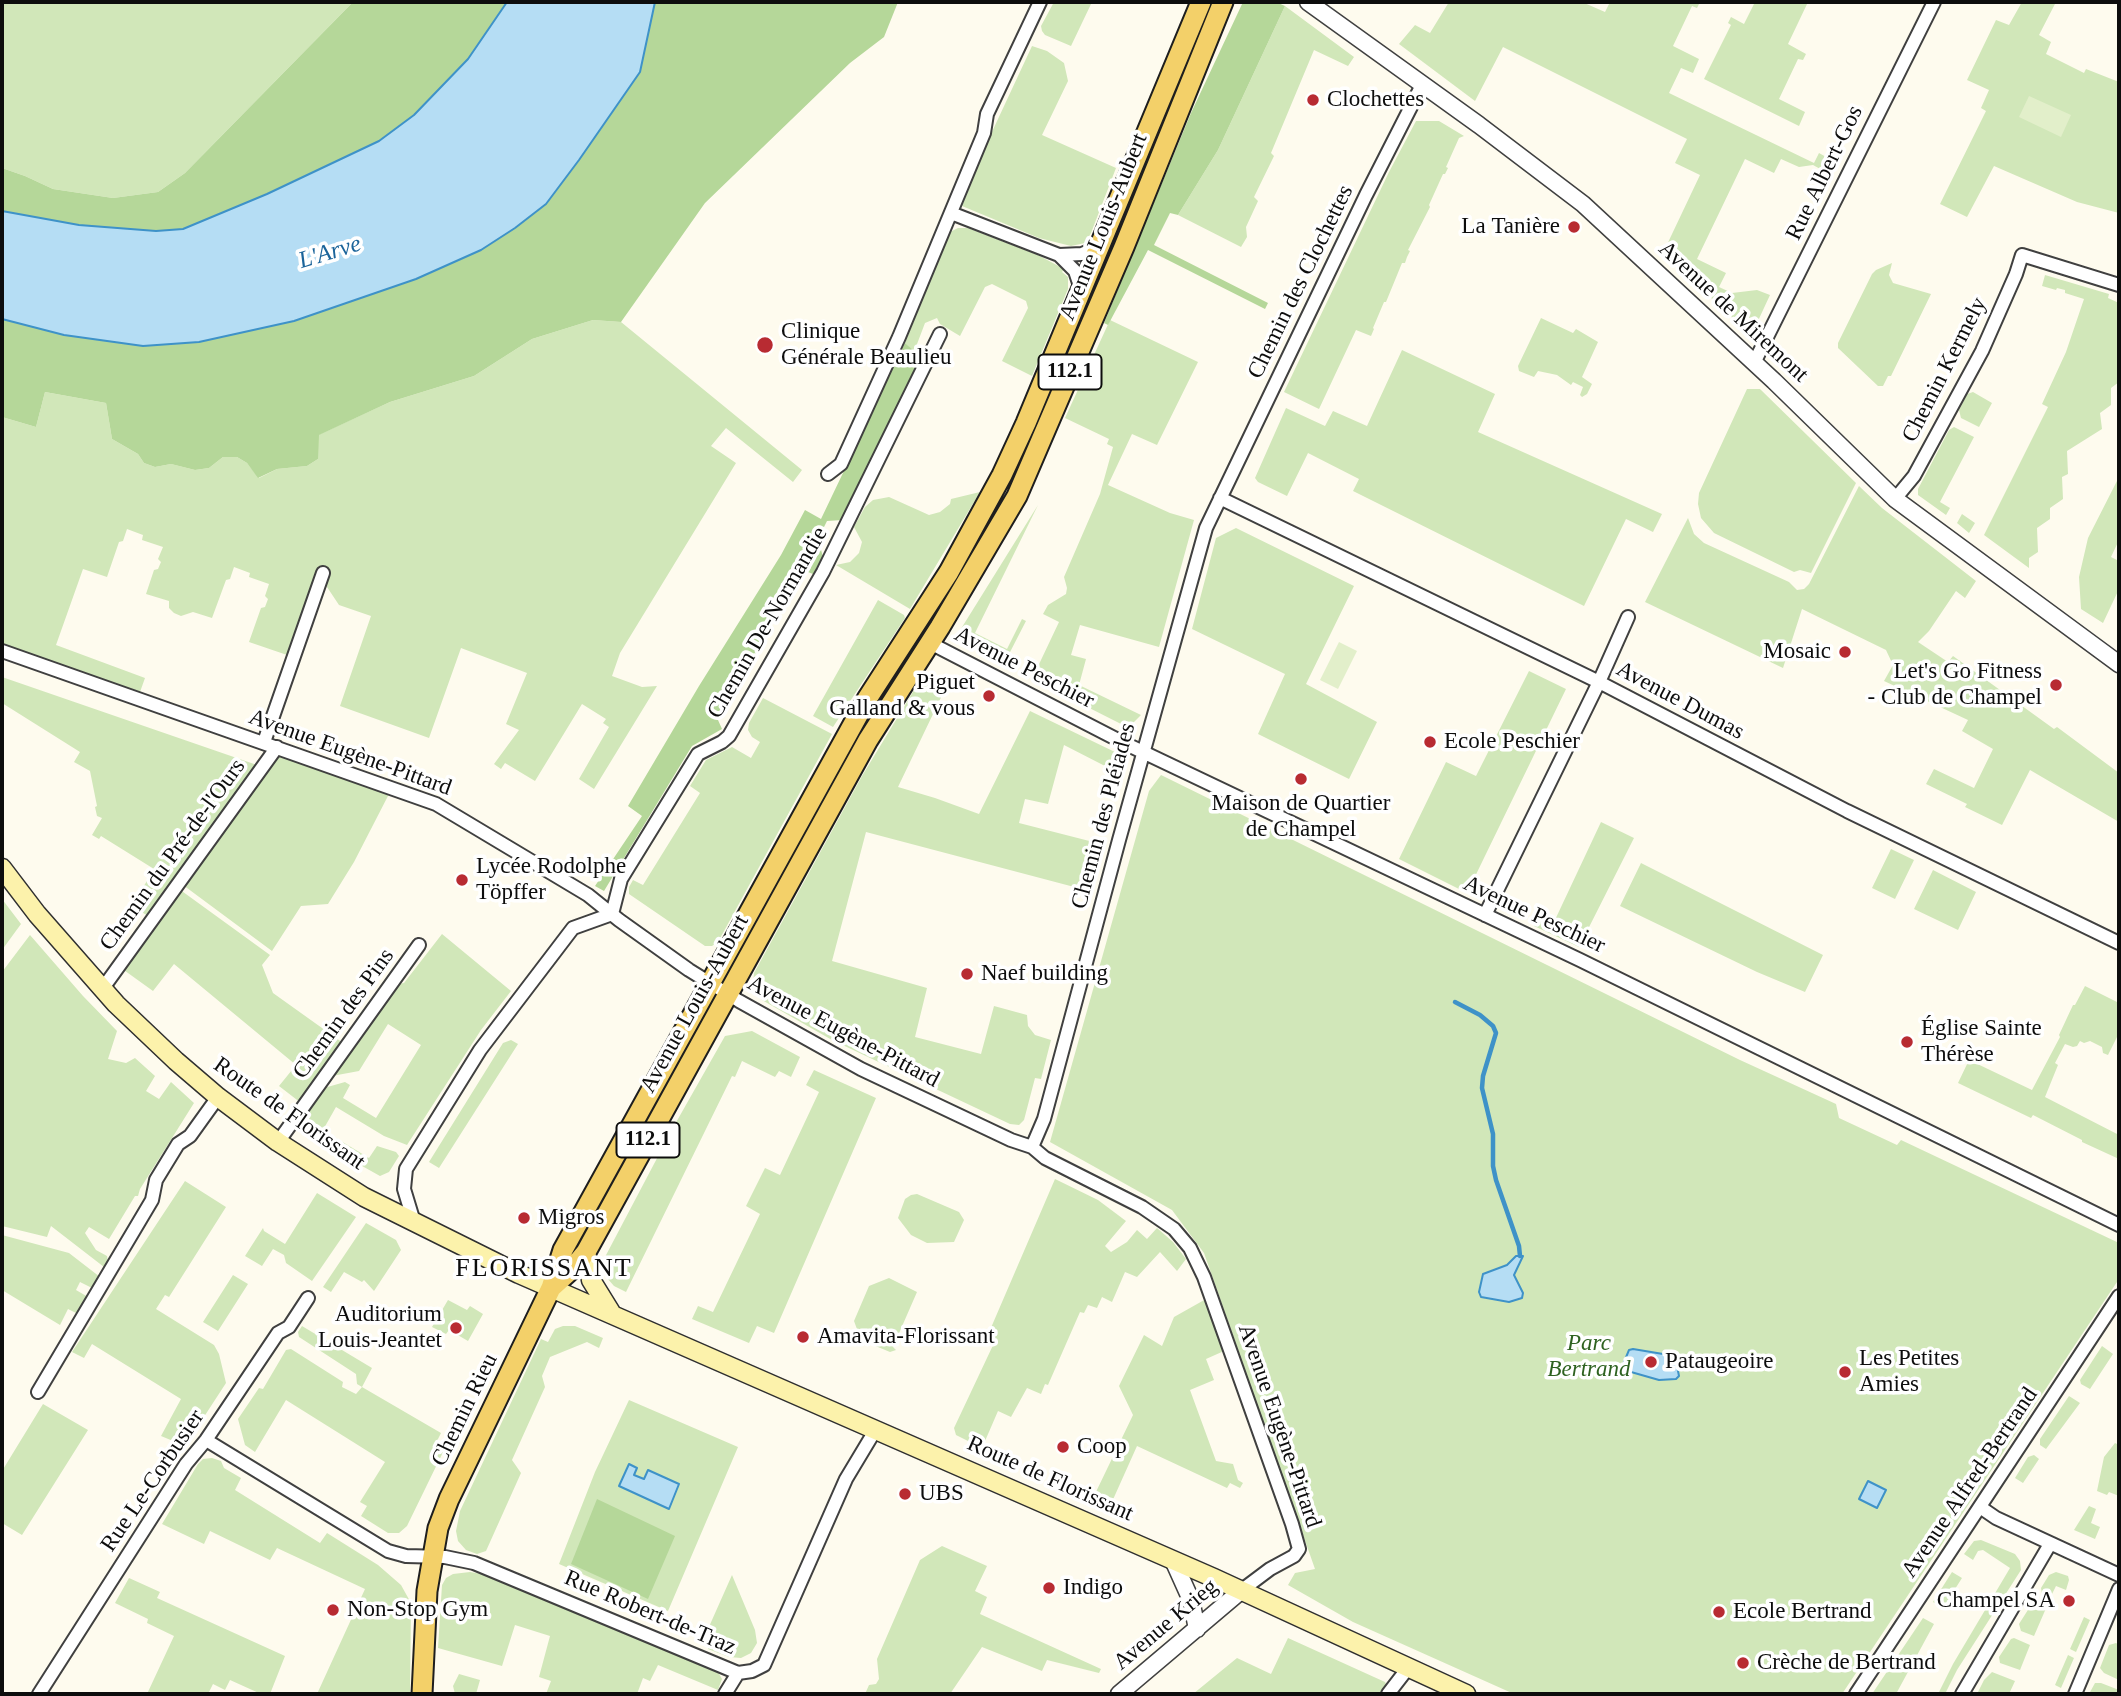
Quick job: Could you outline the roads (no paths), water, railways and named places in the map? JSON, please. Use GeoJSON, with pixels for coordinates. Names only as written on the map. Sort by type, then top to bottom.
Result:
{"type":"FeatureCollection","features":[{"type":"Feature","properties":{"kind":"main road","name":"Avenue Louis-Aubert"},"geometry":{"type":"LineString","coordinates":[[551,1288],[563,1250],[867,699],[979,521],[1026,423],[1201,2]]}},
{"type":"Feature","properties":{"kind":"main road","name":"Avenue Louis-Aubert"},"geometry":{"type":"LineString","coordinates":[[551,1288],[586,1252],[868,740],[930,643],[1017,496],[1124,247],[1223,2]]}},
{"type":"Feature","properties":{"kind":"main road","name":"Route de Florissant"},"geometry":{"type":"LineString","coordinates":[[2,868],[37,914],[116,1004],[176,1061],[278,1142],[364,1197],[475,1254],[1242,1590],[1466,1694]]}},
{"type":"Feature","properties":{"kind":"main road"},"geometry":{"type":"LineString","coordinates":[[586,1252],[591,1280],[612,1314]]}},
{"type":"Feature","properties":{"kind":"main road","name":"Chemin Rieu"},"geometry":{"type":"LineString","coordinates":[[422,1694],[427,1591],[432,1557],[449,1499],[551,1288]]}},
{"type":"Feature","properties":{"kind":"street"},"geometry":{"type":"LineString","coordinates":[[828,474],[841,464],[899,337],[984,132],[987,114],[1040,2]]}},
{"type":"Feature","properties":{"kind":"street","name":"Avenue de Miremont"},"geometry":{"type":"LineString","coordinates":[[1308,2],[1583,204],[1895,499],[2119,664]]}},
{"type":"Feature","properties":{"kind":"street","name":"Rue Albert-Gos"},"geometry":{"type":"LineString","coordinates":[[1754,363],[1934,2]]}},
{"type":"Feature","properties":{"kind":"street","name":"Chemin des Clochettes"},"geometry":{"type":"LineString","coordinates":[[1220,498],[1422,85]]}},
{"type":"Feature","properties":{"kind":"street"},"geometry":{"type":"LineString","coordinates":[[951,213],[1059,255],[1082,254],[1098,247]]}},
{"type":"Feature","properties":{"kind":"street"},"geometry":{"type":"LineString","coordinates":[[1059,255],[1075,271],[1081,290]]}},
{"type":"Feature","properties":{"kind":"street","name":"Chemin Kermely"},"geometry":{"type":"LineString","coordinates":[[1895,499],[1914,476],[1982,351],[2022,255],[2119,285]]}},
{"type":"Feature","properties":{"kind":"street","name":"Chemin De-Normandie"},"geometry":{"type":"LineString","coordinates":[[612,914],[621,879],[698,754],[729,736],[823,572],[940,334]]}},
{"type":"Feature","properties":{"kind":"street","name":"Avenue Dumas"},"geometry":{"type":"LineString","coordinates":[[1220,498],[1599,682],[1847,811],[2119,943]]}},
{"type":"Feature","properties":{"kind":"street","name":"Chemin des Pléiades"},"geometry":{"type":"LineString","coordinates":[[1032,1147],[1044,1119],[1118,839],[1145,752],[1200,548],[1220,498]]}},
{"type":"Feature","properties":{"kind":"street"},"geometry":{"type":"LineString","coordinates":[[264,742],[323,573]]}},
{"type":"Feature","properties":{"kind":"street"},"geometry":{"type":"LineString","coordinates":[[1485,915],[1628,617]]}},
{"type":"Feature","properties":{"kind":"street","name":"Avenue Peschier"},"geometry":{"type":"LineString","coordinates":[[930,643],[1145,752],[1485,915],[2119,1226]]}},
{"type":"Feature","properties":{"kind":"street","name":"Avenue Eugène-Pittard"},"geometry":{"type":"LineString","coordinates":[[2,651],[436,804],[588,895],[710,984],[861,1069],[1011,1140],[1032,1147],[1045,1158],[1131,1201],[1174,1229],[1190,1248],[1200,1266],[1299,1549],[1294,1556],[1270,1569],[1242,1590]]}},
{"type":"Feature","properties":{"kind":"street","name":"Chemin du Pré-de-l'Ours"},"geometry":{"type":"LineString","coordinates":[[103,988],[277,747]]}},
{"type":"Feature","properties":{"kind":"street"},"geometry":{"type":"LineString","coordinates":[[414,1222],[404,1189],[406,1169],[480,1051],[573,928],[612,914]]}},
{"type":"Feature","properties":{"kind":"street","name":"Chemin des Pins"},"geometry":{"type":"LineString","coordinates":[[278,1142],[419,945]]}},
{"type":"Feature","properties":{"kind":"street"},"geometry":{"type":"LineString","coordinates":[[38,1392],[152,1200],[156,1180],[177,1144],[190,1136],[218,1097]]}},
{"type":"Feature","properties":{"kind":"street","name":"Avenue Alfred-Bertrand"},"geometry":{"type":"LineString","coordinates":[[1856,1694],[2119,1296]]}},
{"type":"Feature","properties":{"kind":"street","name":"Rue Le-Corbusier"},"geometry":{"type":"LineString","coordinates":[[39,1694],[186,1464],[278,1334],[289,1327],[309,1298]]}},
{"type":"Feature","properties":{"kind":"street","name":"Rue Robert-de-Traz"},"geometry":{"type":"LineString","coordinates":[[432,1557],[474,1563],[738,1673],[752,1671],[764,1665],[846,1479],[876,1429]]}},
{"type":"Feature","properties":{"kind":"street"},"geometry":{"type":"LineString","coordinates":[[205,1440],[388,1551],[406,1556],[432,1557]]}},
{"type":"Feature","properties":{"kind":"street"},"geometry":{"type":"LineString","coordinates":[[1980,1507],[1996,1518],[2119,1575]]}},
{"type":"Feature","properties":{"kind":"street"},"geometry":{"type":"LineString","coordinates":[[1962,1694],[2050,1544]]}},
{"type":"Feature","properties":{"kind":"street"},"geometry":{"type":"LineString","coordinates":[[1173,1560],[1191,1600],[1197,1629]]}},
{"type":"Feature","properties":{"kind":"street"},"geometry":{"type":"LineString","coordinates":[[2075,1694],[2119,1589]]}},
{"type":"Feature","properties":{"kind":"street","name":"Avenue Krieg"},"geometry":{"type":"LineString","coordinates":[[1119,1694],[1242,1590]]}},
{"type":"Feature","properties":{"kind":"street"},"geometry":{"type":"LineString","coordinates":[[1388,1694],[1409,1668]]}},
{"type":"Feature","properties":{"kind":"street"},"geometry":{"type":"LineString","coordinates":[[725,1694],[738,1673]]}},
{"type":"Feature","properties":{"kind":"water","name":"L'Arve"},"geometry":{"type":"Polygon","coordinates":[[[507,2],[655,2],[640,72],[579,160],[546,204],[481,250],[416,279],[294,321],[199,342],[143,346],[64,335],[2,319],[2,211],[79,225],[156,231],[183,229],[267,194],[379,141],[414,115],[468,59],[507,2]]]}},
{"type":"Feature","properties":{"kind":"water"},"geometry":{"type":"Polygon","coordinates":[[[1516,1256],[1523,1256],[1514,1275],[1523,1293],[1522,1298],[1509,1302],[1481,1297],[1479,1292],[1483,1274],[1507,1265],[1516,1256]]]}},
{"type":"Feature","properties":{"kind":"water","name":"Pataugeoire"},"geometry":{"type":"Polygon","coordinates":[[[1629,1350],[1675,1356],[1679,1376],[1676,1379],[1659,1380],[1624,1370],[1622,1367],[1629,1350]]]}},
{"type":"Feature","properties":{"kind":"water"},"geometry":{"type":"Polygon","coordinates":[[[629,1464],[637,1468],[634,1475],[644,1479],[648,1470],[679,1484],[669,1509],[619,1486],[629,1464]]]}},
{"type":"Feature","properties":{"kind":"water"},"geometry":{"type":"Polygon","coordinates":[[[1868,1481],[1886,1490],[1877,1508],[1859,1499],[1868,1481]]]}},
{"type":"Feature","properties":{"kind":"waterway"},"geometry":{"type":"LineString","coordinates":[[1455,1002],[1480,1015],[1493,1026],[1496,1033],[1482,1088],[1493,1134],[1496,1180],[1520,1256]]}},
{"type":"Feature","properties":{"kind":"place","name":"Clochettes"},"geometry":{"type":"Point","coordinates":[1313,100]}},
{"type":"Feature","properties":{"kind":"place","name":"La Tanière"},"geometry":{"type":"Point","coordinates":[1574,227]}},
{"type":"Feature","properties":{"kind":"place","name":"Clinique Générale Beaulieu"},"geometry":{"type":"Point","coordinates":[765,345]}},
{"type":"Feature","properties":{"kind":"place","name":"Mosaic"},"geometry":{"type":"Point","coordinates":[1845,652]}},
{"type":"Feature","properties":{"kind":"place","name":"Let's Go Fitness - Club de Champel"},"geometry":{"type":"Point","coordinates":[2056,685]}},
{"type":"Feature","properties":{"kind":"place","name":"Piguet Galland & vous"},"geometry":{"type":"Point","coordinates":[989,696]}},
{"type":"Feature","properties":{"kind":"place","name":"Ecole Peschier"},"geometry":{"type":"Point","coordinates":[1430,742]}},
{"type":"Feature","properties":{"kind":"place","name":"Maison de Quartier de Champel"},"geometry":{"type":"Point","coordinates":[1301,779]}},
{"type":"Feature","properties":{"kind":"place","name":"Lycée Rodolphe Töpffer"},"geometry":{"type":"Point","coordinates":[462,880]}},
{"type":"Feature","properties":{"kind":"place","name":"Naef building"},"geometry":{"type":"Point","coordinates":[967,974]}},
{"type":"Feature","properties":{"kind":"place","name":"Église Sainte Thérèse"},"geometry":{"type":"Point","coordinates":[1907,1042]}},
{"type":"Feature","properties":{"kind":"place","name":"Migros"},"geometry":{"type":"Point","coordinates":[524,1218]}},
{"type":"Feature","properties":{"kind":"place","name":"Auditorium Louis-Jeantet"},"geometry":{"type":"Point","coordinates":[456,1328]}},
{"type":"Feature","properties":{"kind":"place","name":"Amavita-Florissant"},"geometry":{"type":"Point","coordinates":[803,1337]}},
{"type":"Feature","properties":{"kind":"place","name":"Pataugeoire"},"geometry":{"type":"Point","coordinates":[1651,1362]}},
{"type":"Feature","properties":{"kind":"place","name":"Les Petites Amies"},"geometry":{"type":"Point","coordinates":[1845,1372]}},
{"type":"Feature","properties":{"kind":"place","name":"Coop"},"geometry":{"type":"Point","coordinates":[1063,1447]}},
{"type":"Feature","properties":{"kind":"place","name":"UBS"},"geometry":{"type":"Point","coordinates":[905,1494]}},
{"type":"Feature","properties":{"kind":"place","name":"Indigo"},"geometry":{"type":"Point","coordinates":[1049,1588]}},
{"type":"Feature","properties":{"kind":"place","name":"Champel SA"},"geometry":{"type":"Point","coordinates":[2069,1601]}},
{"type":"Feature","properties":{"kind":"place","name":"Non-Stop Gym"},"geometry":{"type":"Point","coordinates":[333,1610]}},
{"type":"Feature","properties":{"kind":"place","name":"Ecole Bertrand"},"geometry":{"type":"Point","coordinates":[1719,1612]}},
{"type":"Feature","properties":{"kind":"place","name":"Crèche de Bertrand"},"geometry":{"type":"Point","coordinates":[1743,1663]}},
{"type":"Feature","properties":{"kind":"district","name":"FLORISSANT"},"geometry":{"type":"Point","coordinates":[544,1269]}},
{"type":"Feature","properties":{"kind":"park label","name":"Parc Bertrand"},"geometry":{"type":"Point","coordinates":[1589,1357]}}]}
